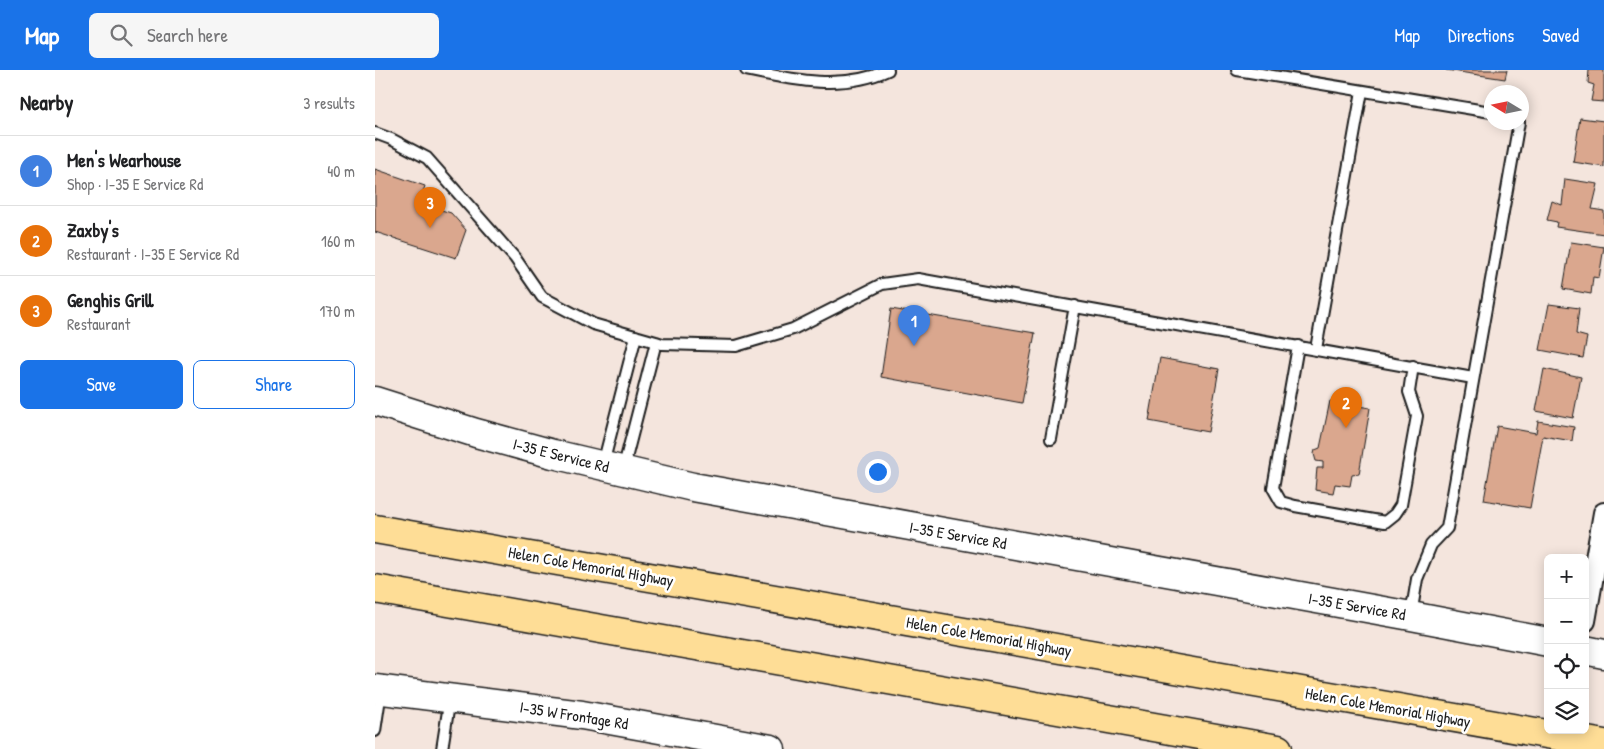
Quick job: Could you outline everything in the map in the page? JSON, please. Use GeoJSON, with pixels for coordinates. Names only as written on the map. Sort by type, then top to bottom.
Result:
{"type":"FeatureCollection","features":[{"type":"Feature","properties":{"kind":"highway","name":"Helen Cole Memorial Highway"},"geometry":{"type":"LineString","coordinates":[[375,523],[388,531],[1604,744]]}},
{"type":"Feature","properties":{"kind":"highway"},"geometry":{"type":"LineString","coordinates":[[381,591],[1278,749]]}},
{"type":"Feature","properties":{"kind":"street","name":"I-35 E Service Rd"},"geometry":{"type":"LineString","coordinates":[[375,402],[476,433],[703,489],[1544,641]]}},
{"type":"Feature","properties":{"kind":"street"},"geometry":{"type":"LineString","coordinates":[[1589,599],[1604,513]]}},
{"type":"Feature","properties":{"kind":"street"},"geometry":{"type":"LineString","coordinates":[[1589,651],[1604,654]]}},
{"type":"Feature","properties":{"kind":"street","name":"I-35 W Frontage Rd"},"geometry":{"type":"LineString","coordinates":[[378,690],[582,715],[684,742],[771,749]]}},
{"type":"Feature","properties":{"kind":"lane"},"geometry":{"type":"LineString","coordinates":[[746,70],[818,82],[847,82],[872,77],[888,70]]}},
{"type":"Feature","properties":{"kind":"lane"},"geometry":{"type":"LineString","coordinates":[[1237,70],[1484,111]]}},
{"type":"Feature","properties":{"kind":"lane"},"geometry":{"type":"LineString","coordinates":[[1316,349],[1363,91]]}},
{"type":"Feature","properties":{"kind":"lane"},"geometry":{"type":"LineString","coordinates":[[1411,616],[1417,579],[1431,545],[1447,528],[1518,130]]}},
{"type":"Feature","properties":{"kind":"lane"},"geometry":{"type":"LineString","coordinates":[[375,133],[391,139],[427,158],[515,258],[541,297],[593,324],[662,344],[736,346],[793,329],[882,284],[918,279],[1473,378]]}},
{"type":"Feature","properties":{"kind":"lane"},"geometry":{"type":"LineString","coordinates":[[1051,440],[1075,306]]}},
{"type":"Feature","properties":{"kind":"lane"},"geometry":{"type":"LineString","coordinates":[[613,468],[636,336]]}},
{"type":"Feature","properties":{"kind":"lane"},"geometry":{"type":"LineString","coordinates":[[613,468],[656,342]]}},
{"type":"Feature","properties":{"kind":"lane"},"geometry":{"type":"LineString","coordinates":[[1298,346],[1273,488],[1281,502],[1304,508],[1385,522],[1395,514],[1401,505],[1417,416],[1409,392],[1413,366]]}},
{"type":"Feature","properties":{"kind":"lane"},"geometry":{"type":"LineString","coordinates":[[375,731],[378,690]]}},
{"type":"Feature","properties":{"kind":"lane"},"geometry":{"type":"LineString","coordinates":[[441,749],[450,698]]}},
{"type":"Feature","properties":{"kind":"building"},"geometry":{"type":"Polygon","coordinates":[[[1446,70],[1507,70],[1505,79],[1446,70]]]}},
{"type":"Feature","properties":{"kind":"building"},"geometry":{"type":"Polygon","coordinates":[[[1589,70],[1604,70],[1604,102],[1591,101],[1594,85],[1588,83],[1589,70]]]}},
{"type":"Feature","properties":{"kind":"building"},"geometry":{"type":"Polygon","coordinates":[[[1580,118],[1604,121],[1604,167],[1573,162],[1580,118]]]}},
{"type":"Feature","properties":{"kind":"building"},"geometry":{"type":"Polygon","coordinates":[[[375,169],[425,186],[419,203],[451,213],[466,230],[456,258],[375,232],[375,169]]]}},
{"type":"Feature","properties":{"kind":"building"},"geometry":{"type":"Polygon","coordinates":[[[1565,179],[1598,184],[1592,209],[1604,211],[1604,234],[1556,227],[1557,222],[1547,220],[1552,201],[1562,205],[1565,179]]]}},
{"type":"Feature","properties":{"kind":"building"},"geometry":{"type":"Polygon","coordinates":[[[1571,242],[1604,247],[1599,278],[1593,277],[1591,294],[1563,289],[1571,242]]]}},
{"type":"Feature","properties":{"kind":"building"},"geometry":{"type":"Polygon","coordinates":[[[1549,304],[1579,308],[1576,334],[1587,337],[1583,358],[1540,350],[1549,304]]]}},
{"type":"Feature","properties":{"kind":"building"},"geometry":{"type":"Polygon","coordinates":[[[891,309],[1035,333],[1022,403],[881,377],[891,309]]]}},
{"type":"Feature","properties":{"kind":"building"},"geometry":{"type":"Polygon","coordinates":[[[1160,358],[1219,369],[1208,432],[1149,421],[1160,358]]]}},
{"type":"Feature","properties":{"kind":"building"},"geometry":{"type":"Polygon","coordinates":[[[1544,369],[1581,377],[1573,418],[1536,411],[1544,369]]]}},
{"type":"Feature","properties":{"kind":"building"},"geometry":{"type":"Polygon","coordinates":[[[1330,401],[1370,408],[1359,474],[1352,475],[1350,486],[1335,484],[1333,493],[1315,490],[1317,468],[1323,468],[1323,462],[1316,461],[1314,454],[1315,450],[1320,448],[1330,401]]]}},
{"type":"Feature","properties":{"kind":"building"},"geometry":{"type":"Polygon","coordinates":[[[1538,421],[1574,427],[1572,441],[1543,436],[1530,508],[1484,500],[1497,426],[1536,433],[1538,421]]]}},
{"type":"Feature","properties":{"kind":"place","name":"Genghis Grill"},"geometry":{"type":"Point","coordinates":[430,228]}},
{"type":"Feature","properties":{"kind":"place","name":"Men's Wearhouse"},"geometry":{"type":"Point","coordinates":[914,346]}},
{"type":"Feature","properties":{"kind":"place","name":"Zaxby's"},"geometry":{"type":"Point","coordinates":[1346,428]}}]}
